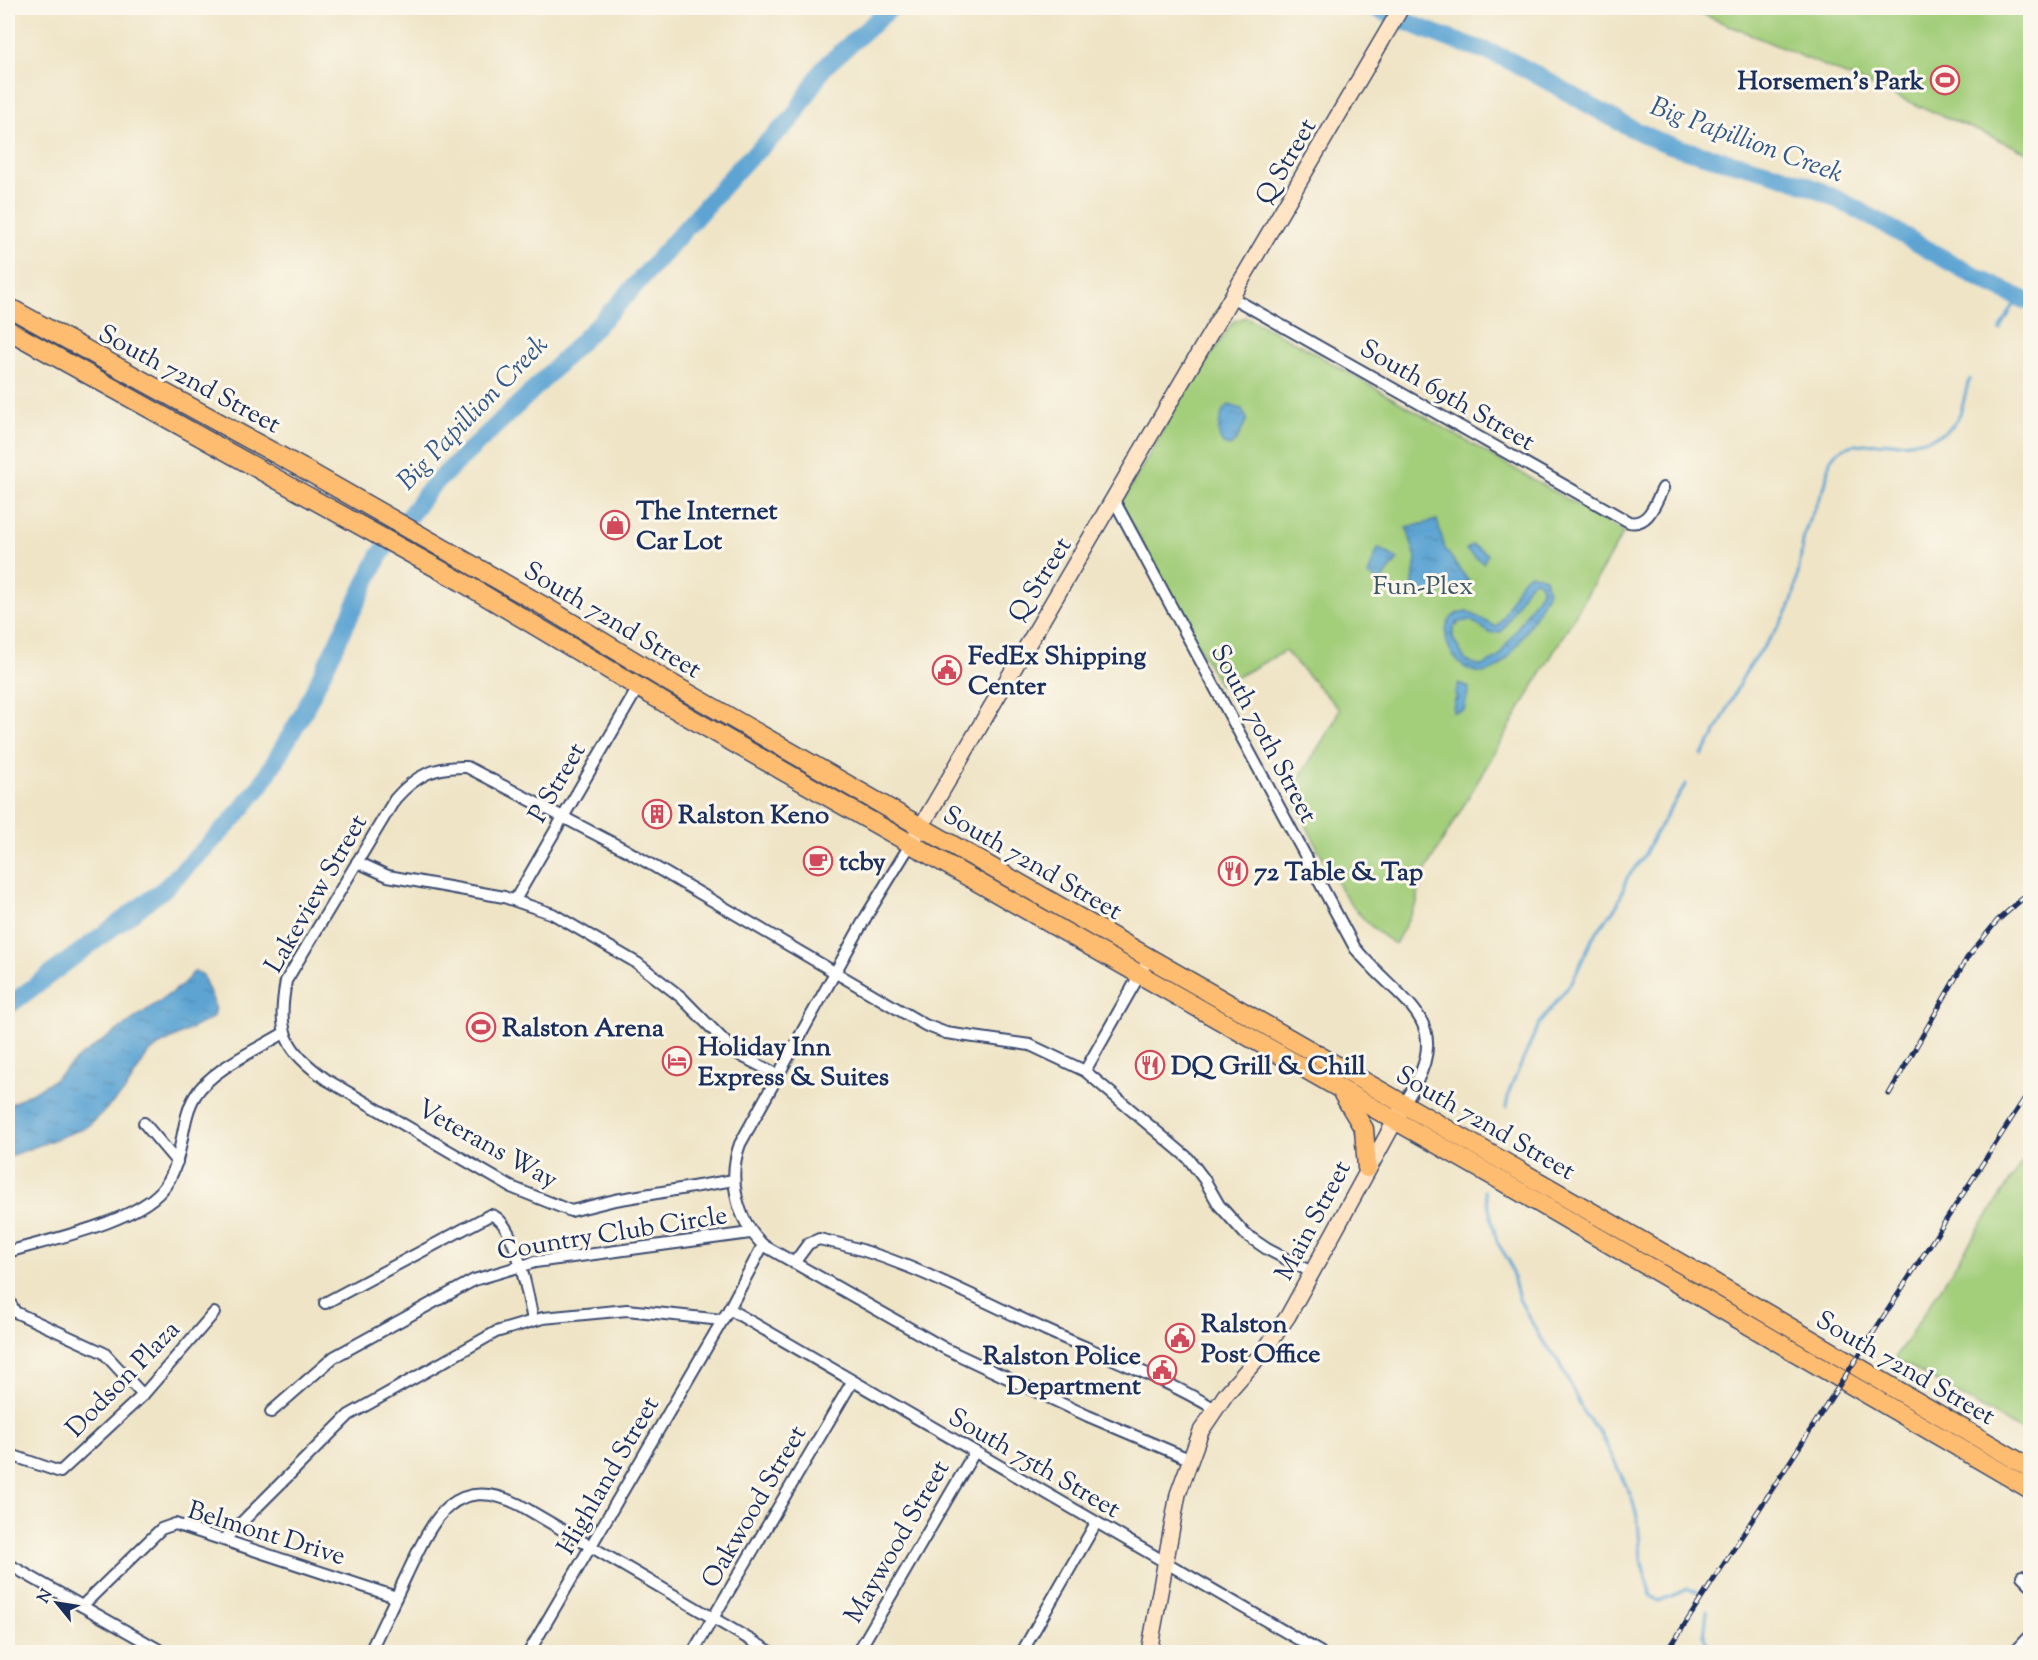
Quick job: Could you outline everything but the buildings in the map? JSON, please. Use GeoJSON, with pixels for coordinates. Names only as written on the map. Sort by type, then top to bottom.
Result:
{"type":"FeatureCollection","features":[{"type":"Feature","properties":{"kind":"main road","name":"Q Street"},"geometry":{"type":"LineString","coordinates":[[910,844],[1041,618],[1114,500],[1233,298],[1401,8]]}},
{"type":"Feature","properties":{"kind":"main road","name":"South 72nd Street"},"geometry":{"type":"LineString","coordinates":[[8,307],[362,502],[726,715],[1404,1104],[2031,1468]]}},
{"type":"Feature","properties":{"kind":"main road","name":"South 72nd Street"},"geometry":{"type":"LineString","coordinates":[[8,330],[432,565],[910,844],[1394,1122],[1668,1276],[2031,1489]]}},
{"type":"Feature","properties":{"kind":"main road"},"geometry":{"type":"LineString","coordinates":[[639,686],[651,685],[704,713],[726,715]]}},
{"type":"Feature","properties":{"kind":"main road"},"geometry":{"type":"LineString","coordinates":[[1340,1090],[1365,1130],[1367,1168]]}},
{"type":"Feature","properties":{"kind":"main road","name":"Main Street"},"geometry":{"type":"LineString","coordinates":[[1149,1653],[1178,1494],[1201,1431],[1215,1409],[1277,1334],[1404,1104]]}},
{"type":"Feature","properties":{"kind":"street","name":"South 69th Street"},"geometry":{"type":"LineString","coordinates":[[1233,298],[1629,522],[1641,522],[1648,517],[1663,488]]}},
{"type":"Feature","properties":{"kind":"street","name":"South 70th Street"},"geometry":{"type":"LineString","coordinates":[[1114,500],[1355,948],[1414,1006],[1423,1022],[1427,1050],[1425,1062],[1404,1104]]}},
{"type":"Feature","properties":{"kind":"street","name":"P Street"},"geometry":{"type":"LineString","coordinates":[[515,900],[639,686]]}},
{"type":"Feature","properties":{"kind":"street","name":"Lakeview Street"},"geometry":{"type":"LineString","coordinates":[[284,1033],[281,1010],[286,981],[402,791],[430,770],[446,766],[467,767],[562,816]]}},
{"type":"Feature","properties":{"kind":"street"},"geometry":{"type":"LineString","coordinates":[[562,816],[708,896],[925,1025],[954,1035],[1030,1046],[1085,1071],[1188,1158],[1219,1205],[1245,1234],[1267,1249],[1312,1273]]}},
{"type":"Feature","properties":{"kind":"street","name":"Q Street"},"geometry":{"type":"LineString","coordinates":[[910,844],[740,1144],[734,1180],[743,1220],[750,1233],[763,1245],[946,1349],[1088,1416],[1189,1459]]}},
{"type":"Feature","properties":{"kind":"street"},"geometry":{"type":"LineString","coordinates":[[357,862],[388,876],[450,885],[515,900],[553,914],[637,963],[681,997],[736,1053],[778,1075]]}},
{"type":"Feature","properties":{"kind":"street"},"geometry":{"type":"LineString","coordinates":[[1085,1071],[1149,958]]}},
{"type":"Feature","properties":{"kind":"street"},"geometry":{"type":"LineString","coordinates":[[8,1252],[133,1213],[161,1191],[177,1162],[194,1097],[206,1082],[284,1033]]}},
{"type":"Feature","properties":{"kind":"street","name":"Veterans Way"},"geometry":{"type":"LineString","coordinates":[[284,1033],[300,1058],[327,1080],[510,1187],[572,1211],[615,1200],[734,1180]]}},
{"type":"Feature","properties":{"kind":"street"},"geometry":{"type":"LineString","coordinates":[[144,1124],[177,1162]]}},
{"type":"Feature","properties":{"kind":"street"},"geometry":{"type":"LineString","coordinates":[[325,1303],[490,1215],[501,1219],[506,1225],[520,1266],[533,1320]]}},
{"type":"Feature","properties":{"kind":"street","name":"Country Club Circle"},"geometry":{"type":"LineString","coordinates":[[271,1412],[334,1357],[474,1280],[520,1266],[750,1233]]}},
{"type":"Feature","properties":{"kind":"street"},"geometry":{"type":"LineString","coordinates":[[794,1263],[808,1245],[819,1239],[895,1260],[1063,1338],[1183,1390],[1215,1409]]}},
{"type":"Feature","properties":{"kind":"street","name":"Highland Street"},"geometry":{"type":"LineString","coordinates":[[529,1653],[729,1309],[763,1245]]}},
{"type":"Feature","properties":{"kind":"street"},"geometry":{"type":"LineString","coordinates":[[8,1299],[15,1312],[104,1353],[143,1395]]}},
{"type":"Feature","properties":{"kind":"street","name":"South 75th Street"},"geometry":{"type":"LineString","coordinates":[[729,1309],[1320,1653]]}},
{"type":"Feature","properties":{"kind":"street"},"geometry":{"type":"LineString","coordinates":[[225,1539],[349,1415],[496,1332],[533,1320],[627,1310],[722,1320]]}},
{"type":"Feature","properties":{"kind":"street","name":"Dodson Plaza"},"geometry":{"type":"LineString","coordinates":[[8,1454],[60,1472],[143,1395],[214,1313]]}},
{"type":"Feature","properties":{"kind":"street","name":"Oakwood Street"},"geometry":{"type":"LineString","coordinates":[[693,1653],[852,1382]]}},
{"type":"Feature","properties":{"kind":"street","name":"Maywood Street"},"geometry":{"type":"LineString","coordinates":[[858,1653],[974,1452]]}},
{"type":"Feature","properties":{"kind":"street"},"geometry":{"type":"LineString","coordinates":[[370,1653],[434,1520],[446,1508],[466,1496],[480,1494],[503,1497],[771,1653]]}},
{"type":"Feature","properties":{"kind":"street"},"geometry":{"type":"LineString","coordinates":[[1022,1653],[1096,1523]]}},
{"type":"Feature","properties":{"kind":"street","name":"Belmont Drive"},"geometry":{"type":"LineString","coordinates":[[82,1606],[160,1529],[183,1525],[396,1597]]}},
{"type":"Feature","properties":{"kind":"street"},"geometry":{"type":"LineString","coordinates":[[8,1564],[163,1653]]}},
{"type":"Feature","properties":{"kind":"street"},"geometry":{"type":"LineString","coordinates":[[2014,1653],[2031,1635]]}},
{"type":"Feature","properties":{"kind":"green space","name":"Horsemen's Park"},"geometry":{"type":"Polygon","coordinates":[[[1688,8],[2030,8],[2030,153],[1688,8]]]}},
{"type":"Feature","properties":{"kind":"green space","name":"Fun-Plex"},"geometry":{"type":"Polygon","coordinates":[[[1246,317],[1302,346],[1624,532],[1421,878],[1417,903],[1395,944],[1376,931],[1346,897],[1333,877],[1290,793],[1334,722],[1339,709],[1285,651],[1220,686],[1121,504],[1181,399],[1234,321],[1246,317]]]}},
{"type":"Feature","properties":{"kind":"green space"},"geometry":{"type":"Polygon","coordinates":[[[2030,1150],[2030,1436],[1895,1358],[2030,1150]]]}},
{"type":"Feature","properties":{"kind":"water"},"geometry":{"type":"Polygon","coordinates":[[[1229,405],[1242,409],[1247,419],[1237,440],[1230,446],[1223,444],[1219,435],[1221,418],[1229,405]]]}},
{"type":"Feature","properties":{"kind":"water"},"geometry":{"type":"Polygon","coordinates":[[[1437,520],[1445,549],[1469,582],[1433,595],[1411,598],[1416,558],[1407,528],[1437,520]]]}},
{"type":"Feature","properties":{"kind":"water"},"geometry":{"type":"Polygon","coordinates":[[[1472,545],[1488,554],[1483,563],[1466,550],[1472,545]]]}},
{"type":"Feature","properties":{"kind":"water"},"geometry":{"type":"Polygon","coordinates":[[[1378,548],[1398,559],[1381,582],[1368,575],[1378,548]]]}},
{"type":"Feature","properties":{"kind":"water"},"geometry":{"type":"Polygon","coordinates":[[[1530,573],[1545,578],[1548,591],[1532,620],[1511,653],[1498,667],[1484,673],[1470,670],[1459,662],[1451,651],[1446,638],[1447,626],[1454,616],[1467,611],[1496,627],[1524,578],[1530,573]],[[1536,580],[1527,587],[1501,632],[1490,633],[1470,620],[1456,623],[1458,625],[1453,627],[1453,638],[1466,661],[1482,666],[1498,658],[1542,589],[1541,584],[1536,580]]]}},
{"type":"Feature","properties":{"kind":"water"},"geometry":{"type":"Polygon","coordinates":[[[1459,683],[1469,688],[1464,710],[1453,712],[1454,700],[1457,698],[1455,694],[1459,683]]]}},
{"type":"Feature","properties":{"kind":"water"},"geometry":{"type":"Polygon","coordinates":[[[195,971],[203,975],[212,997],[214,1013],[212,1018],[158,1046],[147,1055],[125,1091],[87,1127],[8,1157],[8,1106],[54,1080],[78,1058],[181,986],[195,971]]]}},
{"type":"Feature","properties":{"kind":"waterway","name":"Big Papillion Creek"},"geometry":{"type":"LineString","coordinates":[[8,1006],[164,889],[231,822],[261,785],[302,715],[379,556],[431,487],[527,396],[622,300],[742,165],[792,119],[824,67],[891,8]]}},
{"type":"Feature","properties":{"kind":"waterway","name":"Big Papillion Creek"},"geometry":{"type":"LineString","coordinates":[[1375,8],[1431,32],[1506,59],[1622,123],[1662,142],[1780,175],[1818,190],[1872,217],[1976,276],[2030,302]]}},
{"type":"Feature","properties":{"kind":"waterway"},"geometry":{"type":"LineString","coordinates":[[2000,330],[2018,297]]}},
{"type":"Feature","properties":{"kind":"waterway"},"geometry":{"type":"LineString","coordinates":[[1702,755],[1744,675],[1789,609],[1795,590],[1806,529],[1825,485],[1831,459],[1840,450],[1852,445],[1905,443],[1940,435],[1957,420],[1970,379]]}},
{"type":"Feature","properties":{"kind":"waterway"},"geometry":{"type":"LineString","coordinates":[[1506,1107],[1510,1089],[1539,1024],[1573,980],[1593,937],[1618,904],[1627,878],[1644,856],[1686,784]]}},
{"type":"Feature","properties":{"kind":"waterway"},"geometry":{"type":"LineString","coordinates":[[1485,1191],[1497,1242],[1509,1261],[1519,1299],[1539,1336],[1556,1357],[1585,1415],[1600,1432],[1631,1496],[1638,1520],[1641,1559],[1651,1596],[1659,1601],[1688,1589],[1696,1591]]}},
{"type":"Feature","properties":{"kind":"waterway"},"geometry":{"type":"LineString","coordinates":[[1707,1610],[1704,1637],[1710,1652]]}},
{"type":"Feature","properties":{"kind":"railway"},"geometry":{"type":"LineString","coordinates":[[1889,1094],[1967,958],[1997,921],[2030,892]]}},
{"type":"Feature","properties":{"kind":"railway"},"geometry":{"type":"LineString","coordinates":[[1667,1652],[2030,1090]]}},
{"type":"Feature","properties":{"kind":"place","name":"Horsemen's Park"},"geometry":{"type":"Point","coordinates":[1945,80]}},
{"type":"Feature","properties":{"kind":"place","name":"The Internet Car Lot"},"geometry":{"type":"Point","coordinates":[615,525]}},
{"type":"Feature","properties":{"kind":"place","name":"FedEx Shipping Center"},"geometry":{"type":"Point","coordinates":[947,670]}},
{"type":"Feature","properties":{"kind":"place","name":"Ralston Keno"},"geometry":{"type":"Point","coordinates":[657,814]}},
{"type":"Feature","properties":{"kind":"place","name":"tcby"},"geometry":{"type":"Point","coordinates":[818,861]}},
{"type":"Feature","properties":{"kind":"place","name":"72 Table & Tap"},"geometry":{"type":"Point","coordinates":[1233,871]}},
{"type":"Feature","properties":{"kind":"place","name":"Ralston Arena"},"geometry":{"type":"Point","coordinates":[481,1027]}},
{"type":"Feature","properties":{"kind":"place","name":"Holiday Inn Express & Suites"},"geometry":{"type":"Point","coordinates":[677,1061]}},
{"type":"Feature","properties":{"kind":"place","name":"DQ Grill & Chill"},"geometry":{"type":"Point","coordinates":[1150,1065]}},
{"type":"Feature","properties":{"kind":"place","name":"Ralston Post Office"},"geometry":{"type":"Point","coordinates":[1180,1338]}},
{"type":"Feature","properties":{"kind":"place","name":"Ralston Police Department"},"geometry":{"type":"Point","coordinates":[1162,1370]}}]}
